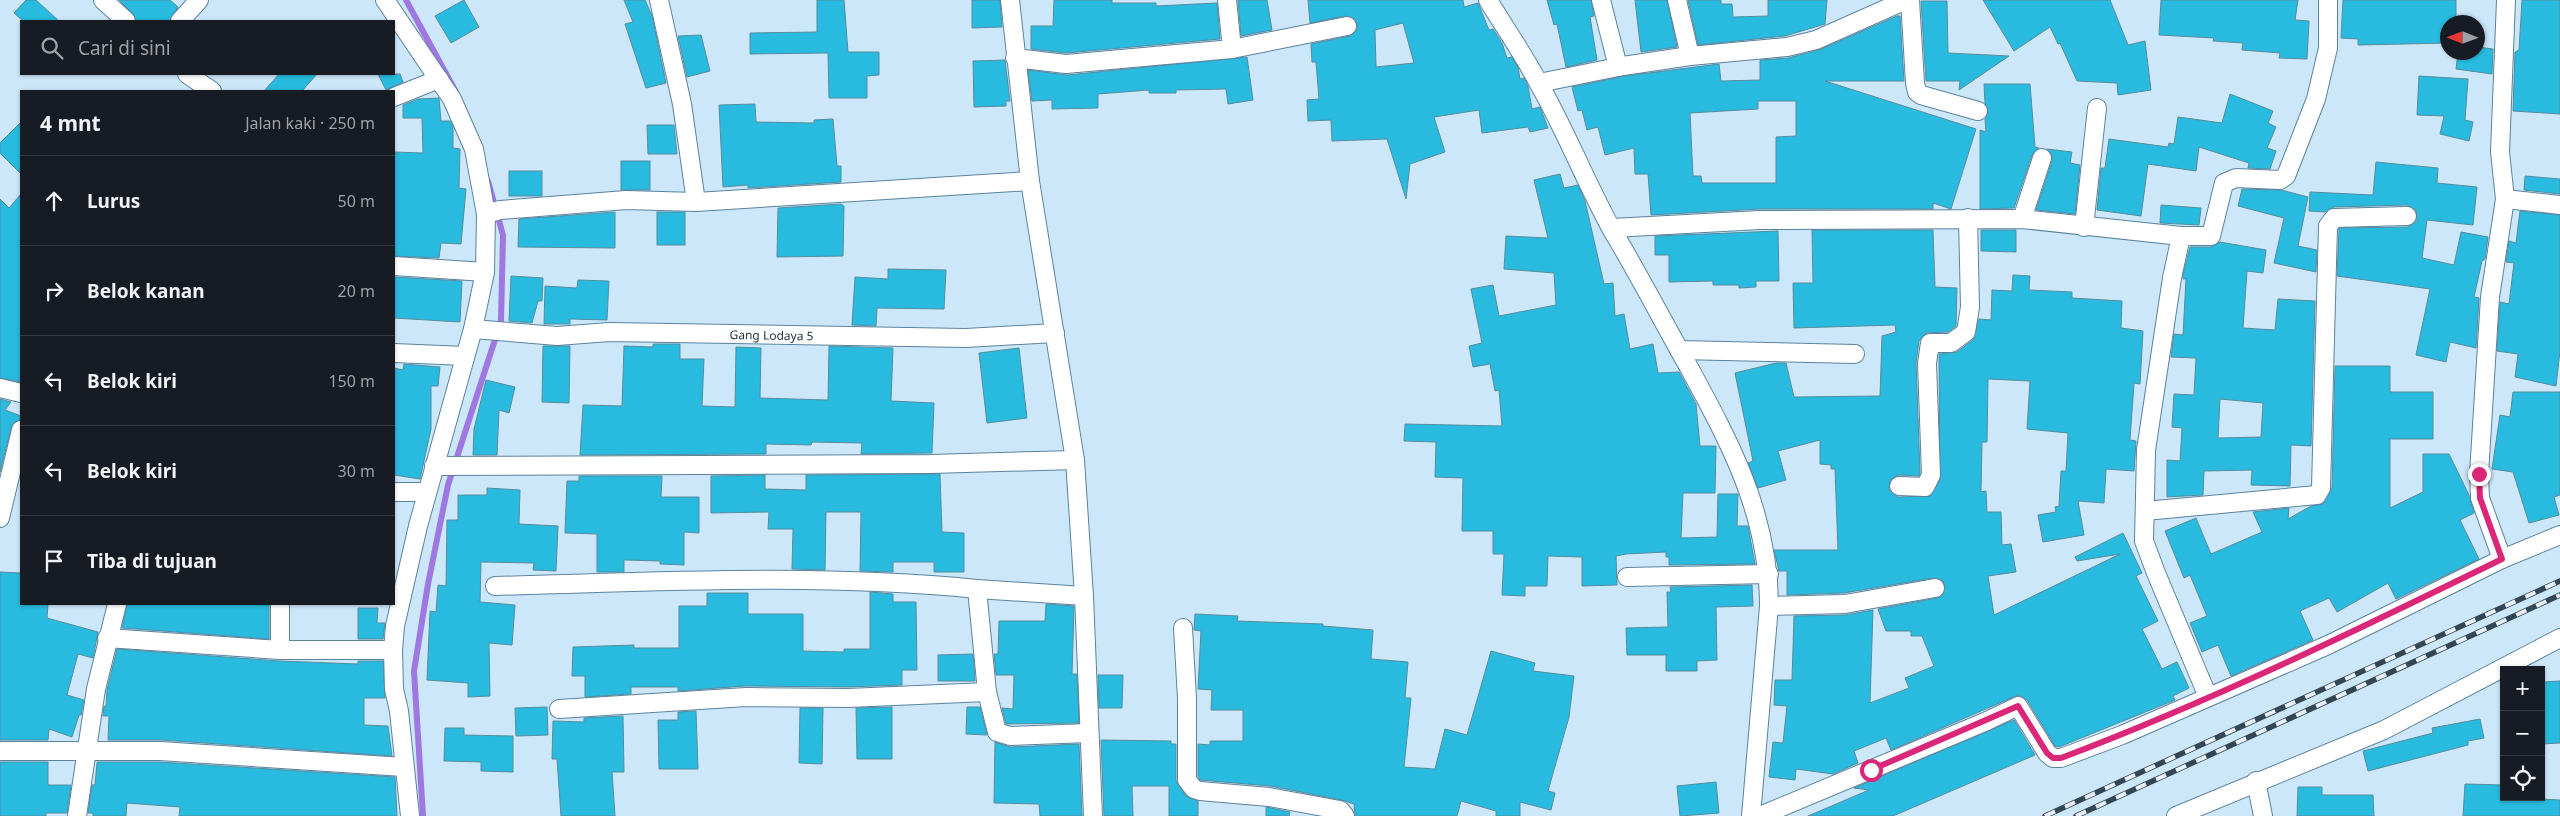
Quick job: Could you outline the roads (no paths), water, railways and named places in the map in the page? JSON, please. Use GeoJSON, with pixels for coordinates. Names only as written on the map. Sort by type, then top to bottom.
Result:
{"type":"FeatureCollection","features":[{"type":"Feature","properties":{"kind":"street"},"geometry":{"type":"LineString","coordinates":[[103,0],[125,20]]}},
{"type":"Feature","properties":{"kind":"street"},"geometry":{"type":"LineString","coordinates":[[181,20],[199,0]]}},
{"type":"Feature","properties":{"kind":"street"},"geometry":{"type":"LineString","coordinates":[[385,0],[452,99],[474,149],[492,212],[480,330],[465,356],[438,467],[427,492],[395,626],[393,650],[394,689],[399,711],[410,816]]}},
{"type":"Feature","properties":{"kind":"street"},"geometry":{"type":"LineString","coordinates":[[659,0],[682,104],[696,202]]}},
{"type":"Feature","properties":{"kind":"street"},"geometry":{"type":"LineString","coordinates":[[1010,0],[1030,181],[1075,460],[1084,596],[1093,816]]}},
{"type":"Feature","properties":{"kind":"street"},"geometry":{"type":"LineString","coordinates":[[1227,0],[1232,49]]}},
{"type":"Feature","properties":{"kind":"street"},"geometry":{"type":"LineString","coordinates":[[1488,0],[1539,83],[1612,228],[1731,445],[1750,494],[1762,532],[1769,574],[1769,606],[1751,816]]}},
{"type":"Feature","properties":{"kind":"street"},"geometry":{"type":"LineString","coordinates":[[1601,0],[1618,66]]}},
{"type":"Feature","properties":{"kind":"street"},"geometry":{"type":"LineString","coordinates":[[1677,0],[1690,56]]}},
{"type":"Feature","properties":{"kind":"street"},"geometry":{"type":"LineString","coordinates":[[1539,83],[1618,66],[1690,56],[1787,47],[1816,40],[1906,0]]}},
{"type":"Feature","properties":{"kind":"street"},"geometry":{"type":"LineString","coordinates":[[1910,0],[1917,92],[1978,111]]}},
{"type":"Feature","properties":{"kind":"street"},"geometry":{"type":"LineString","coordinates":[[1612,228],[1760,220],[2022,218],[2084,227],[2181,236],[2211,236],[2224,183],[2236,178],[2280,180],[2286,176],[2316,99],[2328,48],[2328,0]]}},
{"type":"Feature","properties":{"kind":"street"},"geometry":{"type":"LineString","coordinates":[[2502,559],[2480,498],[2479,474],[2490,297],[2505,191],[2500,152],[2506,0]]}},
{"type":"Feature","properties":{"kind":"street"},"geometry":{"type":"LineString","coordinates":[[1016,58],[1066,64],[1232,49],[1347,26]]}},
{"type":"Feature","properties":{"kind":"street"},"geometry":{"type":"LineString","coordinates":[[188,75],[211,90]]}},
{"type":"Feature","properties":{"kind":"street"},"geometry":{"type":"LineString","coordinates":[[395,97],[439,79]]}},
{"type":"Feature","properties":{"kind":"street"},"geometry":{"type":"LineString","coordinates":[[2084,227],[2097,108]]}},
{"type":"Feature","properties":{"kind":"street"},"geometry":{"type":"LineString","coordinates":[[2022,218],[2042,158]]}},
{"type":"Feature","properties":{"kind":"street"},"geometry":{"type":"LineString","coordinates":[[492,212],[626,200],[696,202],[1030,181]]}},
{"type":"Feature","properties":{"kind":"street"},"geometry":{"type":"LineString","coordinates":[[2505,191],[2560,205]]}},
{"type":"Feature","properties":{"kind":"street"},"geometry":{"type":"LineString","coordinates":[[2145,511],[2317,495],[2321,488],[2328,226],[2334,218],[2407,216]]}},
{"type":"Feature","properties":{"kind":"street"},"geometry":{"type":"LineString","coordinates":[[1899,486],[1925,487],[1930,475],[1927,362],[1930,343],[1951,343],[1966,332],[1970,307],[1968,218]]}},
{"type":"Feature","properties":{"kind":"street"},"geometry":{"type":"LineString","coordinates":[[2181,236],[2172,278],[2146,450],[2144,540],[2156,574],[2208,696]]}},
{"type":"Feature","properties":{"kind":"street"},"geometry":{"type":"LineString","coordinates":[[395,266],[485,272]]}},
{"type":"Feature","properties":{"kind":"street","name":"Gang Lodaya 5"},"geometry":{"type":"LineString","coordinates":[[480,330],[557,336],[609,332],[966,338],[1055,333]]}},
{"type":"Feature","properties":{"kind":"street"},"geometry":{"type":"LineString","coordinates":[[1679,350],[1855,354]]}},
{"type":"Feature","properties":{"kind":"street"},"geometry":{"type":"LineString","coordinates":[[395,353],[465,356]]}},
{"type":"Feature","properties":{"kind":"street"},"geometry":{"type":"LineString","coordinates":[[0,388],[20,393]]}},
{"type":"Feature","properties":{"kind":"street"},"geometry":{"type":"LineString","coordinates":[[0,518],[20,434]]}},
{"type":"Feature","properties":{"kind":"street"},"geometry":{"type":"LineString","coordinates":[[438,467],[930,464],[1075,460]]}},
{"type":"Feature","properties":{"kind":"street"},"geometry":{"type":"LineString","coordinates":[[395,492],[427,492]]}},
{"type":"Feature","properties":{"kind":"street"},"geometry":{"type":"LineString","coordinates":[[1760,816],[2018,706],[2047,753],[2053,758],[2061,758],[2122,735],[2328,644],[2502,559],[2560,535]]}},
{"type":"Feature","properties":{"kind":"street"},"geometry":{"type":"LineString","coordinates":[[1627,577],[1769,574]]}},
{"type":"Feature","properties":{"kind":"street"},"geometry":{"type":"LineString","coordinates":[[494,586],[729,581],[907,583],[1084,596]]}},
{"type":"Feature","properties":{"kind":"street"},"geometry":{"type":"LineString","coordinates":[[1769,606],[1845,604],[1935,588]]}},
{"type":"Feature","properties":{"kind":"street"},"geometry":{"type":"LineString","coordinates":[[977,589],[987,692],[997,732],[1010,736],[1089,733]]}},
{"type":"Feature","properties":{"kind":"street"},"geometry":{"type":"LineString","coordinates":[[77,816],[86,751],[107,638],[117,605]]}},
{"type":"Feature","properties":{"kind":"street"},"geometry":{"type":"LineString","coordinates":[[280,605],[280,650]]}},
{"type":"Feature","properties":{"kind":"street"},"geometry":{"type":"LineString","coordinates":[[1182,628],[1187,699],[1187,780],[1190,785],[1200,791],[1297,801],[1340,810],[1345,816]]}},
{"type":"Feature","properties":{"kind":"street"},"geometry":{"type":"LineString","coordinates":[[107,638],[280,650],[393,650]]}},
{"type":"Feature","properties":{"kind":"street"},"geometry":{"type":"LineString","coordinates":[[2176,816],[2256,781],[2384,730],[2560,638]]}},
{"type":"Feature","properties":{"kind":"street"},"geometry":{"type":"LineString","coordinates":[[559,709],[746,697],[848,698],[987,692]]}},
{"type":"Feature","properties":{"kind":"street"},"geometry":{"type":"LineString","coordinates":[[0,751],[160,751],[404,767]]}},
{"type":"Feature","properties":{"kind":"street"},"geometry":{"type":"LineString","coordinates":[[2256,781],[2263,816]]}},
{"type":"Feature","properties":{"kind":"waterway"},"geometry":{"type":"LineString","coordinates":[[406,0],[456,92]]}},
{"type":"Feature","properties":{"kind":"waterway"},"geometry":{"type":"LineString","coordinates":[[423,816],[414,671],[428,584],[448,485],[501,321],[503,235],[488,181]]}},
{"type":"Feature","properties":{"kind":"railway"},"geometry":{"type":"LineString","coordinates":[[2045,816],[2560,581]]}},
{"type":"Feature","properties":{"kind":"railway"},"geometry":{"type":"LineString","coordinates":[[2076,816],[2560,595]]}}]}
